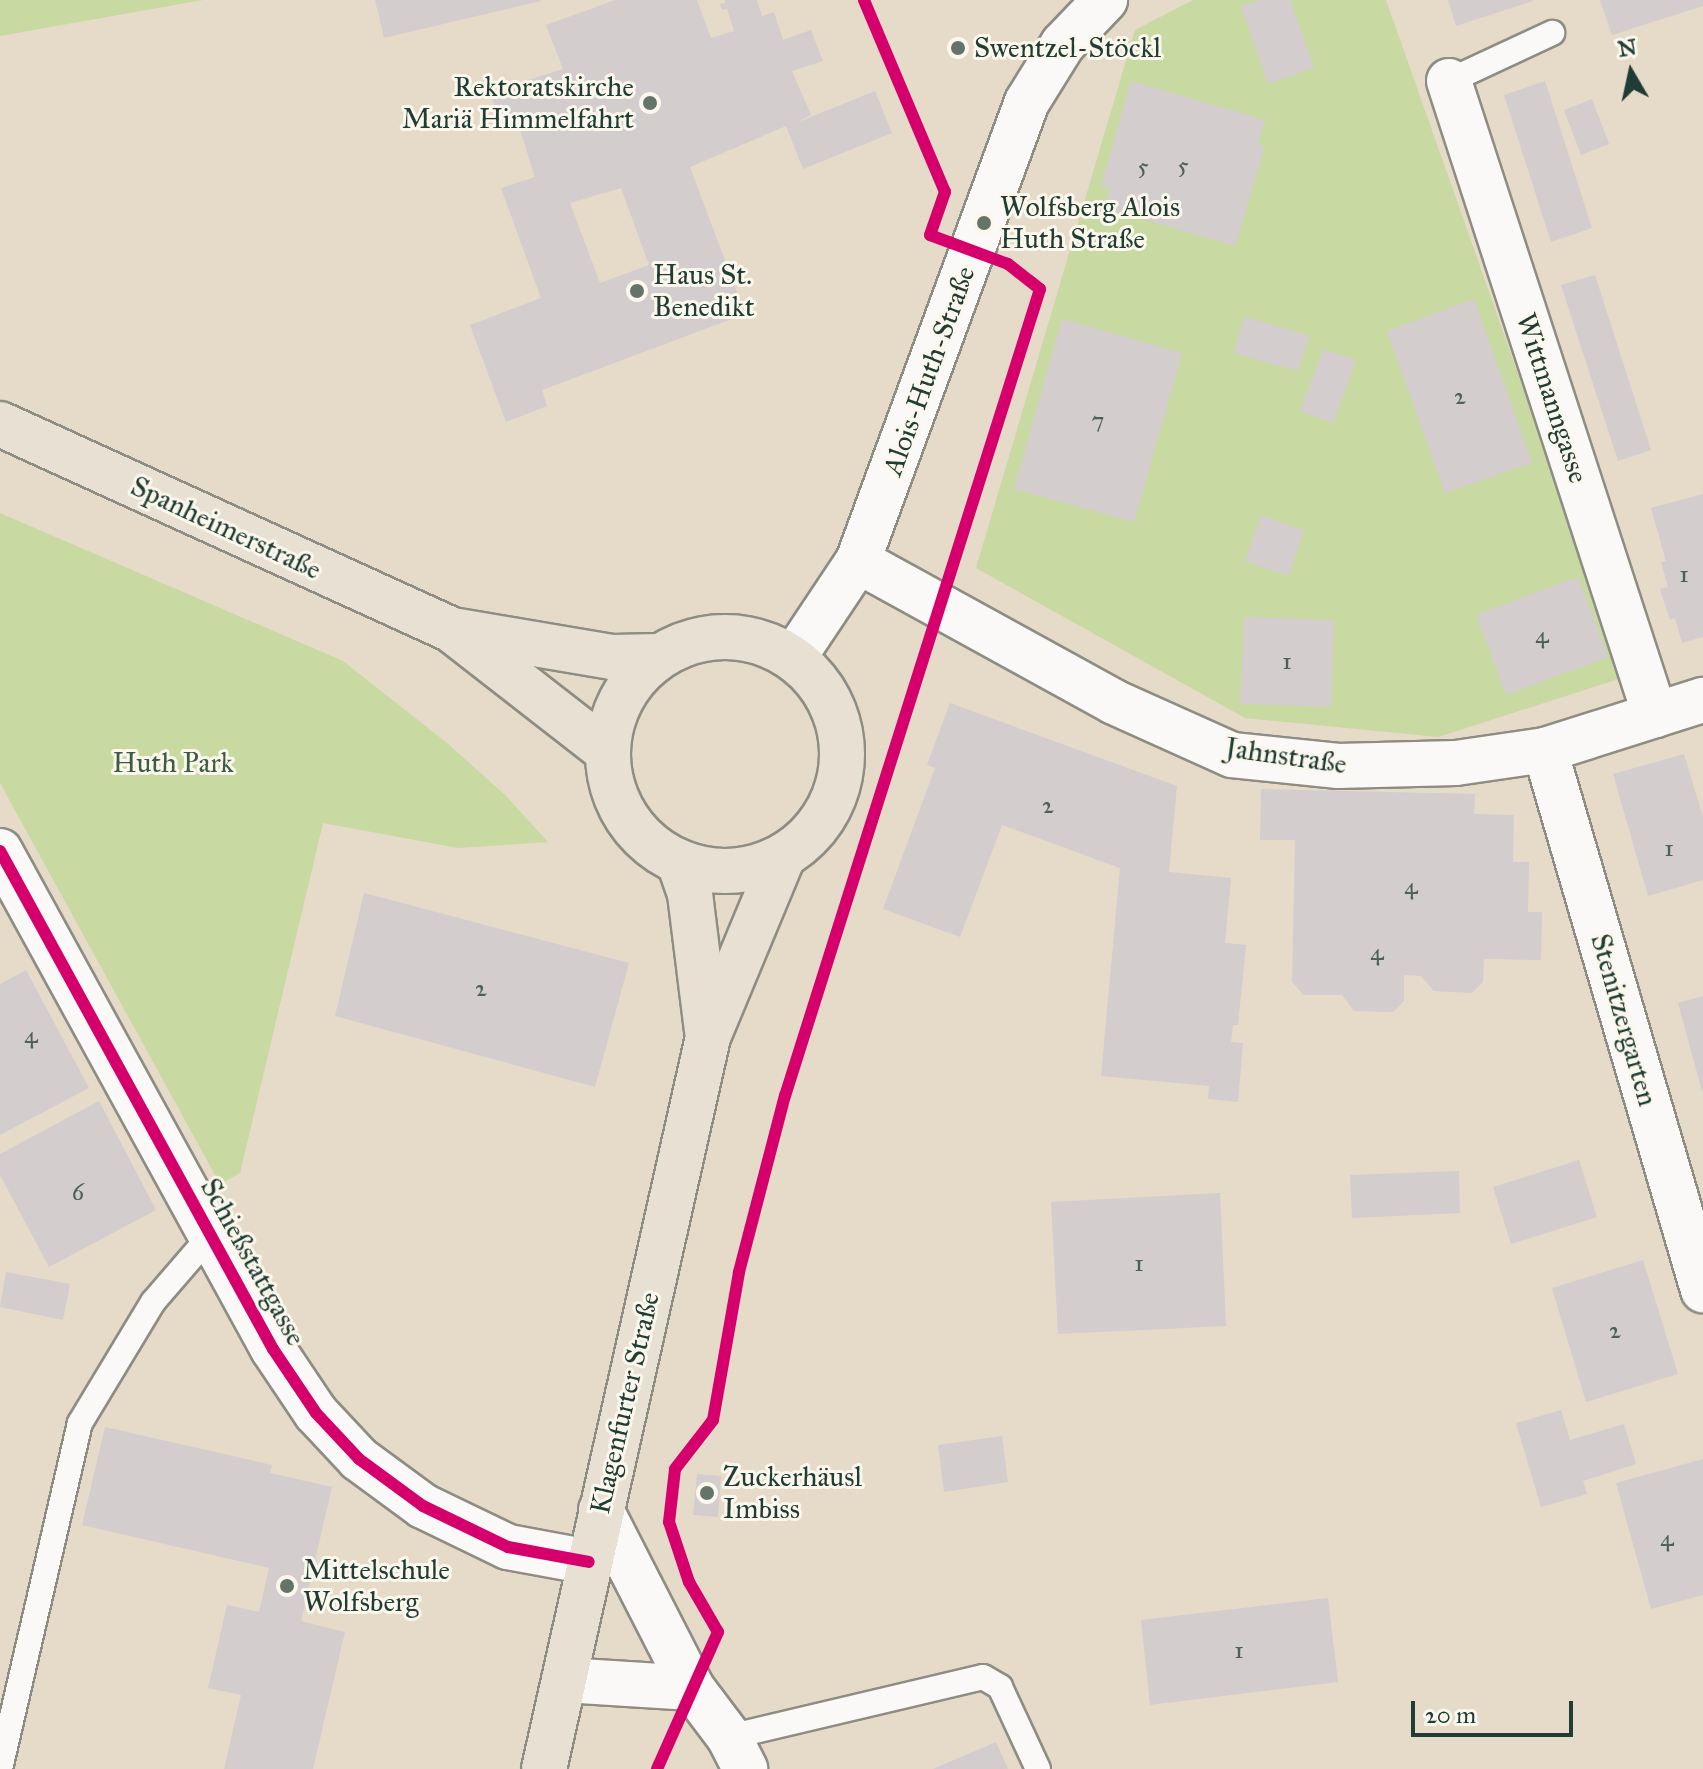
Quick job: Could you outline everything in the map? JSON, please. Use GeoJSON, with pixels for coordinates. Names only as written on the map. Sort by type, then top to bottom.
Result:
{"type":"FeatureCollection","features":[{"type":"Feature","properties":{"kind":"main road","name":"Spanheimerstraße"},"geometry":{"type":"LineString","coordinates":[[0,424],[452,630],[607,751]]}},
{"type":"Feature","properties":{"kind":"main road","name":"Spanheimerstraße"},"geometry":{"type":"LineString","coordinates":[[452,630],[612,657],[659,656]]}},
{"type":"Feature","properties":{"kind":"main road"},"geometry":{"type":"LineString","coordinates":[[726,636],[762,641],[794,657],[822,685],[840,721],[844,760],[835,799],[814,833],[783,857],[749,869],[726,871],[679,862],[649,844],[626,818],[612,786],[607,751],[611,723],[621,697],[638,674],[659,656],[691,641],[726,636]]}},
{"type":"Feature","properties":{"kind":"main road","name":"Klagenfurter Straße"},"geometry":{"type":"LineString","coordinates":[[544,1769],[708,1037],[783,857]]}},
{"type":"Feature","properties":{"kind":"main road","name":"Klagenfurter Straße"},"geometry":{"type":"LineString","coordinates":[[679,862],[690,894],[708,1037]]}},
{"type":"Feature","properties":{"kind":"street","name":"Alois-Huth-Straße"},"geometry":{"type":"LineString","coordinates":[[794,657],[858,561],[1027,102],[1063,44],[1105,0]]}},
{"type":"Feature","properties":{"kind":"street","name":"Wittmanngasse"},"geometry":{"type":"LineString","coordinates":[[1449,81],[1655,715]]}},
{"type":"Feature","properties":{"kind":"street","name":"Jahnstraße"},"geometry":{"type":"LineString","coordinates":[[858,561],[1114,702],[1232,755],[1338,766],[1456,763],[1545,750],[1703,700]]}},
{"type":"Feature","properties":{"kind":"street","name":"Stenitzergarten"},"geometry":{"type":"LineString","coordinates":[[1545,750],[1703,1290]]}},
{"type":"Feature","properties":{"kind":"street","name":"Schießstattgasse"},"geometry":{"type":"LineString","coordinates":[[0,851],[210,1236],[282,1362],[316,1413],[359,1459],[423,1506],[508,1547],[589,1562]]}},
{"type":"Feature","properties":{"kind":"street"},"geometry":{"type":"LineString","coordinates":[[601,1510],[692,1688],[737,1753]]}},
{"type":"Feature","properties":{"kind":"street"},"geometry":{"type":"LineString","coordinates":[[564,1680],[692,1688]]}},
{"type":"Feature","properties":{"kind":"lane"},"geometry":{"type":"LineString","coordinates":[[1449,81],[1552,33]]}},
{"type":"Feature","properties":{"kind":"lane"},"geometry":{"type":"LineString","coordinates":[[0,1769],[80,1423],[153,1302],[210,1236]]}},
{"type":"Feature","properties":{"kind":"lane"},"geometry":{"type":"LineString","coordinates":[[737,1753],[983,1677],[1000,1687],[1038,1769]]}},
{"type":"Feature","properties":{"kind":"green space"},"geometry":{"type":"Polygon","coordinates":[[[0,0],[203,0],[0,36],[0,0]]]}},
{"type":"Feature","properties":{"kind":"green space"},"geometry":{"type":"Polygon","coordinates":[[[1193,0],[1386,0],[1625,677],[1438,737],[1245,718],[976,568],[1135,30],[1193,0]]]}},
{"type":"Feature","properties":{"kind":"green space","name":"Huth Park"},"geometry":{"type":"Polygon","coordinates":[[[0,513],[343,661],[447,743],[505,795],[548,842],[458,848],[323,823],[240,1173],[220,1184],[0,783],[0,513]]]}},
{"type":"Feature","properties":{"kind":"building"},"geometry":{"type":"Polygon","coordinates":[[[375,0],[540,0],[541,1],[384,38],[375,0]]]}},
{"type":"Feature","properties":{"kind":"building"},"geometry":{"type":"Polygon","coordinates":[[[615,0],[697,0],[711,38],[734,31],[727,9],[722,10],[720,4],[725,0],[757,0],[762,16],[774,12],[783,40],[811,30],[823,61],[792,71],[811,115],[796,123],[875,91],[892,133],[803,169],[786,126],[690,167],[745,314],[542,390],[547,406],[506,422],[470,325],[541,298],[501,188],[535,177],[518,124],[501,128],[490,92],[563,69],[546,25],[615,0]],[[621,188],[570,203],[600,283],[649,265],[621,188]]]}},
{"type":"Feature","properties":{"kind":"building"},"geometry":{"type":"Polygon","coordinates":[[[1259,0],[1290,0],[1314,67],[1268,84],[1241,6],[1259,0]]]}},
{"type":"Feature","properties":{"kind":"building"},"geometry":{"type":"Polygon","coordinates":[[[1448,0],[1533,0],[1533,1],[1456,26],[1448,0]]]}},
{"type":"Feature","properties":{"kind":"building"},"geometry":{"type":"Polygon","coordinates":[[[1600,0],[1703,0],[1703,6],[1612,35],[1600,0]]]}},
{"type":"Feature","properties":{"kind":"building"},"geometry":{"type":"Polygon","coordinates":[[[1131,81],[1265,120],[1257,145],[1265,146],[1235,246],[1104,208],[1110,188],[1101,186],[1131,81]]]}},
{"type":"Feature","properties":{"kind":"building"},"geometry":{"type":"Polygon","coordinates":[[[1545,81],[1592,228],[1551,242],[1504,95],[1545,81]]]}},
{"type":"Feature","properties":{"kind":"building"},"geometry":{"type":"Polygon","coordinates":[[[1592,99],[1609,144],[1581,155],[1564,110],[1592,99]]]}},
{"type":"Feature","properties":{"kind":"building"},"geometry":{"type":"Polygon","coordinates":[[[1595,275],[1651,450],[1618,461],[1561,285],[1595,275]]]}},
{"type":"Feature","properties":{"kind":"building"},"geometry":{"type":"Polygon","coordinates":[[[1474,299],[1532,463],[1445,493],[1387,331],[1474,299]]]}},
{"type":"Feature","properties":{"kind":"building"},"geometry":{"type":"Polygon","coordinates":[[[1244,317],[1309,335],[1298,371],[1234,353],[1244,317]]]}},
{"type":"Feature","properties":{"kind":"building"},"geometry":{"type":"Polygon","coordinates":[[[1062,319],[1182,353],[1134,522],[1014,489],[1062,319]]]}},
{"type":"Feature","properties":{"kind":"building"},"geometry":{"type":"Polygon","coordinates":[[[1323,349],[1356,360],[1333,423],[1300,411],[1323,349]]]}},
{"type":"Feature","properties":{"kind":"building"},"geometry":{"type":"Polygon","coordinates":[[[1703,494],[1703,637],[1682,643],[1675,618],[1670,620],[1660,589],[1668,587],[1661,562],[1666,561],[1651,508],[1703,494]]]}},
{"type":"Feature","properties":{"kind":"building"},"geometry":{"type":"Polygon","coordinates":[[[1261,515],[1304,531],[1288,576],[1245,561],[1261,515]]]}},
{"type":"Feature","properties":{"kind":"building"},"geometry":{"type":"Polygon","coordinates":[[[1578,577],[1608,657],[1506,695],[1476,615],[1578,577]]]}},
{"type":"Feature","properties":{"kind":"building"},"geometry":{"type":"Polygon","coordinates":[[[1244,617],[1334,620],[1331,707],[1240,704],[1244,617]]]}},
{"type":"Feature","properties":{"kind":"building"},"geometry":{"type":"Polygon","coordinates":[[[950,703],[1177,786],[1169,872],[1231,878],[1225,943],[1246,945],[1238,1025],[1233,1025],[1231,1042],[1243,1043],[1238,1102],[1208,1099],[1209,1086],[1101,1076],[1120,868],[1002,825],[960,937],[883,909],[935,768],[927,765],[950,703]]]}},
{"type":"Feature","properties":{"kind":"building"},"geometry":{"type":"Polygon","coordinates":[[[1684,754],[1703,817],[1703,880],[1648,896],[1613,774],[1684,754]]]}},
{"type":"Feature","properties":{"kind":"building"},"geometry":{"type":"Polygon","coordinates":[[[1261,789],[1475,794],[1474,814],[1514,815],[1513,862],[1529,862],[1528,912],[1542,912],[1541,960],[1484,959],[1483,982],[1472,993],[1434,991],[1421,976],[1404,975],[1404,1001],[1393,1012],[1354,1011],[1342,995],[1304,995],[1292,982],[1295,840],[1260,840],[1261,789]]]}},
{"type":"Feature","properties":{"kind":"building"},"geometry":{"type":"Polygon","coordinates":[[[364,893],[629,963],[595,1087],[335,1016],[364,893]]]}},
{"type":"Feature","properties":{"kind":"building"},"geometry":{"type":"Polygon","coordinates":[[[26,970],[89,1088],[0,1135],[0,984],[26,970]]]}},
{"type":"Feature","properties":{"kind":"building"},"geometry":{"type":"Polygon","coordinates":[[[1703,996],[1703,1091],[1702,1091],[1678,1003],[1703,996]]]}},
{"type":"Feature","properties":{"kind":"building"},"geometry":{"type":"Polygon","coordinates":[[[99,1101],[156,1210],[49,1267],[0,1175],[0,1154],[99,1101]]]}},
{"type":"Feature","properties":{"kind":"building"},"geometry":{"type":"Polygon","coordinates":[[[1579,1160],[1597,1217],[1511,1244],[1493,1187],[1579,1160]]]}},
{"type":"Feature","properties":{"kind":"building"},"geometry":{"type":"Polygon","coordinates":[[[1459,1171],[1460,1213],[1352,1218],[1350,1175],[1459,1171]]]}},
{"type":"Feature","properties":{"kind":"building"},"geometry":{"type":"Polygon","coordinates":[[[1220,1193],[1226,1326],[1058,1334],[1051,1202],[1220,1193]]]}},
{"type":"Feature","properties":{"kind":"building"},"geometry":{"type":"Polygon","coordinates":[[[1643,1260],[1678,1374],[1586,1402],[1552,1288],[1643,1260]]]}},
{"type":"Feature","properties":{"kind":"building"},"geometry":{"type":"Polygon","coordinates":[[[6,1272],[70,1284],[63,1320],[0,1307],[6,1272]]]}},
{"type":"Feature","properties":{"kind":"building"},"geometry":{"type":"Polygon","coordinates":[[[1561,1410],[1570,1440],[1624,1424],[1636,1464],[1583,1481],[1587,1494],[1541,1507],[1516,1423],[1561,1410]]]}},
{"type":"Feature","properties":{"kind":"building","name":"Mittelschule Wolfsberg"},"geometry":{"type":"Polygon","coordinates":[[[105,1427],[272,1465],[270,1473],[332,1487],[301,1621],[345,1632],[313,1769],[224,1769],[241,1695],[208,1688],[227,1605],[259,1612],[269,1568],[82,1525],[105,1427]]]}},
{"type":"Feature","properties":{"kind":"building"},"geometry":{"type":"Polygon","coordinates":[[[1002,1436],[1008,1482],[944,1492],[938,1445],[1002,1436]]]}},
{"type":"Feature","properties":{"kind":"building"},"geometry":{"type":"Polygon","coordinates":[[[1703,1459],[1703,1595],[1651,1609],[1616,1483],[1703,1459]]]}},
{"type":"Feature","properties":{"kind":"building"},"geometry":{"type":"Polygon","coordinates":[[[697,1474],[721,1476],[718,1517],[693,1515],[697,1474]]]}},
{"type":"Feature","properties":{"kind":"building"},"geometry":{"type":"Polygon","coordinates":[[[1328,1598],[1338,1682],[1150,1705],[1141,1620],[1328,1598]]]}},
{"type":"Feature","properties":{"kind":"building"},"geometry":{"type":"Polygon","coordinates":[[[996,1742],[1008,1769],[933,1769],[996,1742]]]}},
{"type":"Feature","properties":{"kind":"cycle path"},"geometry":{"type":"LineString","coordinates":[[657,1769],[718,1632],[689,1582],[669,1522],[675,1469],[713,1420],[739,1272],[785,1096],[1040,289],[1008,264],[930,235],[945,192],[864,0]]}},
{"type":"Feature","properties":{"kind":"cycle path"},"geometry":{"type":"LineString","coordinates":[[0,851],[273,1349],[316,1413],[359,1459],[423,1506],[508,1547],[589,1562]]}},
{"type":"Feature","properties":{"kind":"place","name":"Swentzel-Stöckl"},"geometry":{"type":"Point","coordinates":[958,48]}},
{"type":"Feature","properties":{"kind":"place","name":"Rektoratskirche Mariä Himmelfahrt"},"geometry":{"type":"Point","coordinates":[650,103]}},
{"type":"Feature","properties":{"kind":"place","name":"Wolfsberg Alois Huth Straße"},"geometry":{"type":"Point","coordinates":[984,223]}},
{"type":"Feature","properties":{"kind":"place","name":"Haus St. Benedikt"},"geometry":{"type":"Point","coordinates":[637,291]}},
{"type":"Feature","properties":{"kind":"place","name":"Zuckerhäusl Imbiss"},"geometry":{"type":"Point","coordinates":[707,1493]}},
{"type":"Feature","properties":{"kind":"place","name":"Mittelschule Wolfsberg"},"geometry":{"type":"Point","coordinates":[287,1586]}}]}
